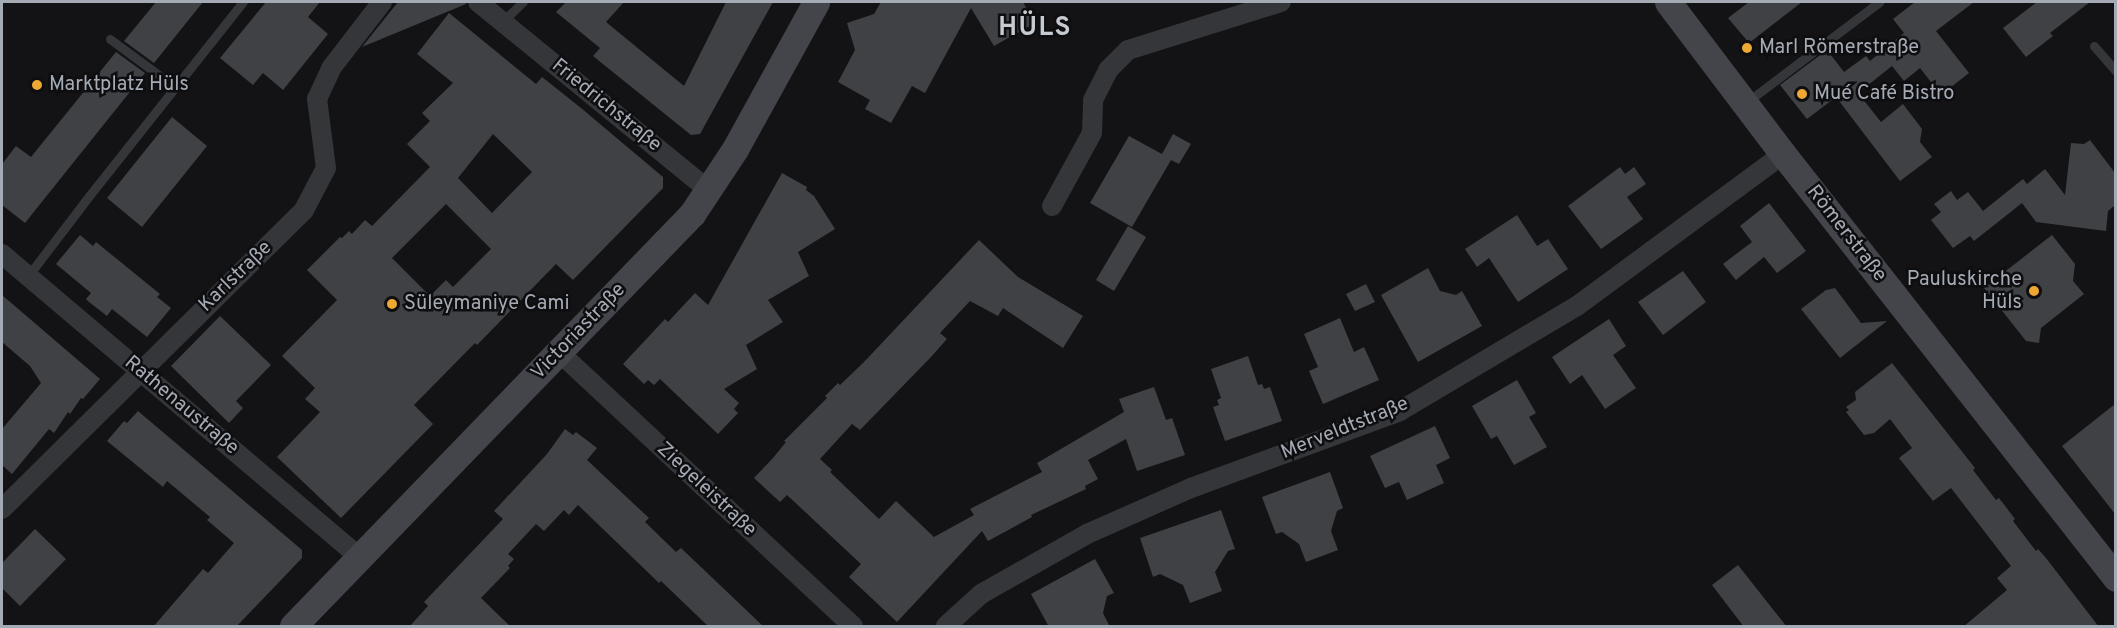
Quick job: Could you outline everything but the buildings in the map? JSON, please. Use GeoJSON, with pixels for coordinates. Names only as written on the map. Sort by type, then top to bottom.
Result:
{"type":"FeatureCollection","features":[{"type":"Feature","properties":{"kind":"main road","name":"Victoriastraße"},"geometry":{"type":"LineString","coordinates":[[293,627],[692,214],[710,191],[816,2]]}},
{"type":"Feature","properties":{"kind":"main road","name":"Römerstraße"},"geometry":{"type":"LineString","coordinates":[[1668,2],[1783,154],[2115,578]]}},
{"type":"Feature","properties":{"kind":"street","name":"Karlstraße"},"geometry":{"type":"LineString","coordinates":[[2,509],[139,370],[304,210],[326,168],[317,99],[332,67],[382,2]]}},
{"type":"Feature","properties":{"kind":"street","name":"Friedrichstraße"},"geometry":{"type":"LineString","coordinates":[[478,2],[710,191]]}},
{"type":"Feature","properties":{"kind":"street"},"geometry":{"type":"LineString","coordinates":[[1052,206],[1092,133],[1093,100],[1108,70],[1128,50],[1281,2]]}},
{"type":"Feature","properties":{"kind":"street","name":"Merveldtstraße"},"geometry":{"type":"LineString","coordinates":[[946,627],[981,594],[1087,534],[1191,488],[1400,411],[1577,306],[1783,154]]}},
{"type":"Feature","properties":{"kind":"street","name":"Rathenaustraße"},"geometry":{"type":"LineString","coordinates":[[2,254],[360,558]]}},
{"type":"Feature","properties":{"kind":"street","name":"Ziegeleistraße"},"geometry":{"type":"LineString","coordinates":[[559,352],[852,627]]}},
{"type":"Feature","properties":{"kind":"lane"},"geometry":{"type":"LineString","coordinates":[[28,276],[243,2]]}},
{"type":"Feature","properties":{"kind":"lane"},"geometry":{"type":"LineString","coordinates":[[502,22],[523,2]]}},
{"type":"Feature","properties":{"kind":"lane"},"geometry":{"type":"LineString","coordinates":[[1745,103],[1879,2]]}},
{"type":"Feature","properties":{"kind":"lane"},"geometry":{"type":"LineString","coordinates":[[110,39],[175,87]]}},
{"type":"Feature","properties":{"kind":"lane"},"geometry":{"type":"LineString","coordinates":[[2094,46],[2115,71]]}},
{"type":"Feature","properties":{"kind":"place","name":"Marl Römerstraße"},"geometry":{"type":"Point","coordinates":[1747,48]}},
{"type":"Feature","properties":{"kind":"place","name":"Marktplatz Hüls"},"geometry":{"type":"Point","coordinates":[37,85]}},
{"type":"Feature","properties":{"kind":"place","name":"Mué Café Bistro"},"geometry":{"type":"Point","coordinates":[1802,94]}},
{"type":"Feature","properties":{"kind":"place","name":"Pauluskirche Hüls"},"geometry":{"type":"Point","coordinates":[2034,291]}},
{"type":"Feature","properties":{"kind":"place","name":"Süleymaniye Cami"},"geometry":{"type":"Point","coordinates":[392,304]}},
{"type":"Feature","properties":{"kind":"district","name":"HÜLS"},"geometry":{"type":"Point","coordinates":[1035,29]}}]}
